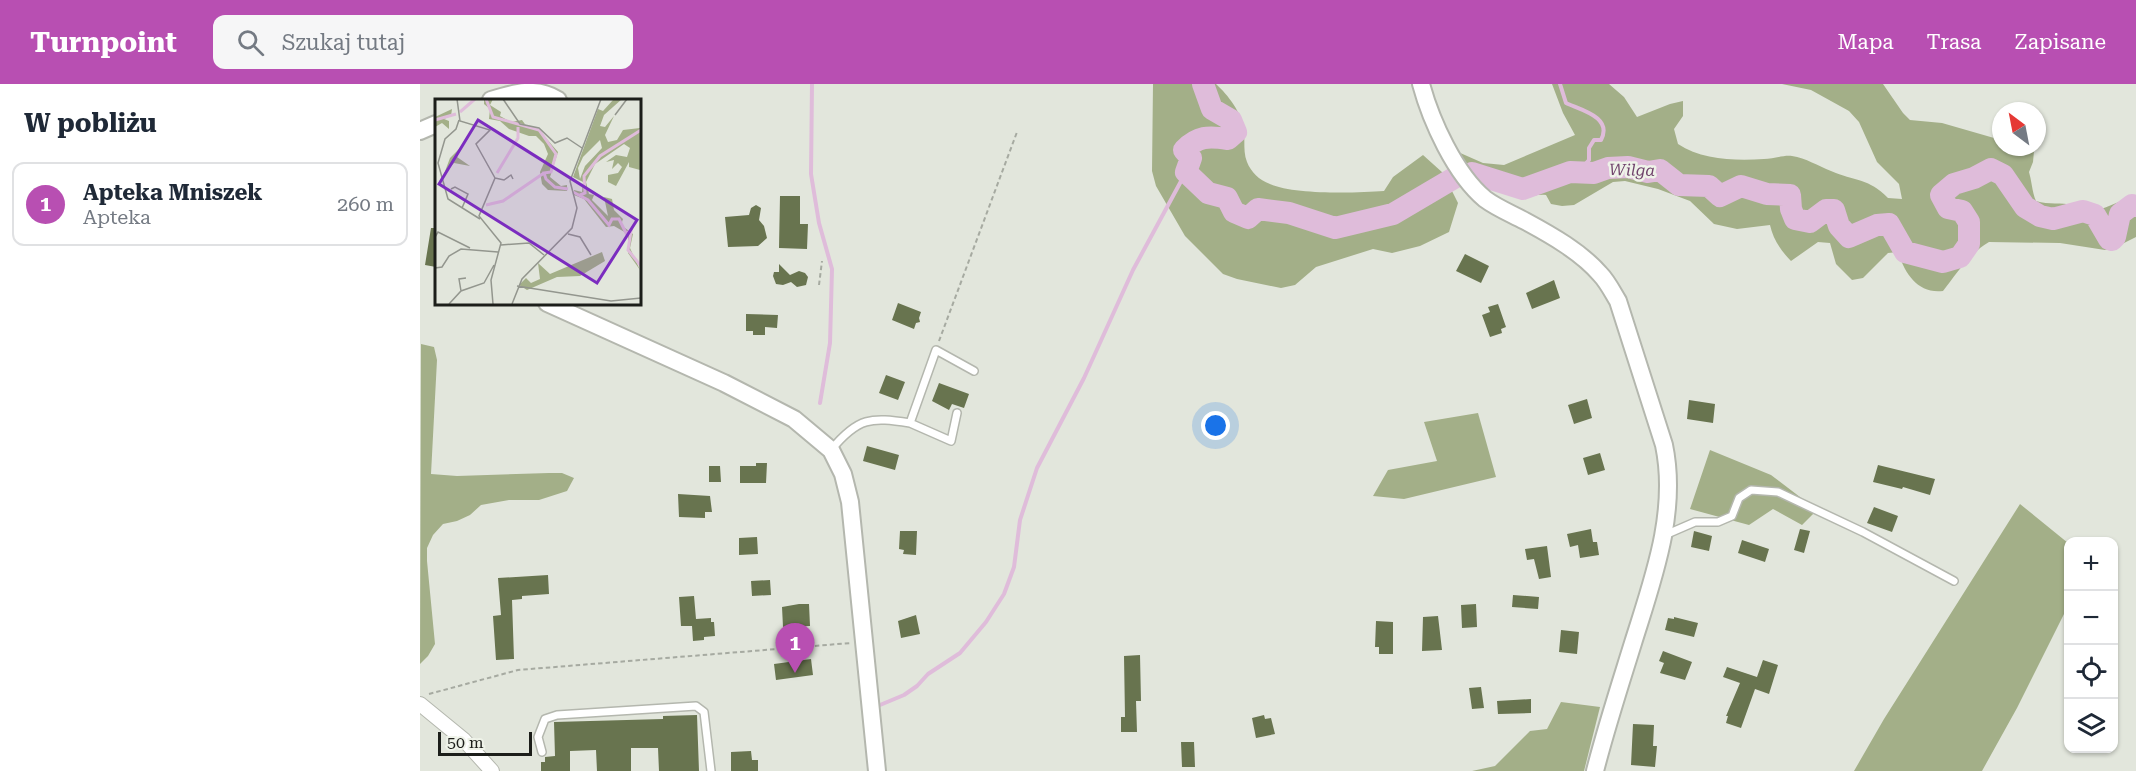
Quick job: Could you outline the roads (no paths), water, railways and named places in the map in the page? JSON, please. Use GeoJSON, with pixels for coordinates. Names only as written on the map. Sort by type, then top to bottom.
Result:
{"type":"FeatureCollection","features":[{"type":"Feature","properties":{"kind":"street"},"geometry":{"type":"LineString","coordinates":[[1421,84],[1428,106],[1452,157],[1469,181],[1485,198],[1565,245],[1600,273],[1618,301],[1664,445],[1669,468],[1668,506],[1663,536],[1650,590],[1595,771]]}},
{"type":"Feature","properties":{"kind":"street"},"geometry":{"type":"LineString","coordinates":[[496,99],[532,91],[556,99]]}},
{"type":"Feature","properties":{"kind":"street"},"geometry":{"type":"LineString","coordinates":[[420,131],[435,124]]}},
{"type":"Feature","properties":{"kind":"street"},"geometry":{"type":"LineString","coordinates":[[549,304],[724,383],[794,419],[831,450],[843,474],[850,502],[877,771]]}},
{"type":"Feature","properties":{"kind":"street"},"geometry":{"type":"LineString","coordinates":[[420,704],[464,740],[492,771]]}},
{"type":"Feature","properties":{"kind":"lane"},"geometry":{"type":"LineString","coordinates":[[910,423],[936,350],[975,371]]}},
{"type":"Feature","properties":{"kind":"lane"},"geometry":{"type":"LineString","coordinates":[[831,450],[839,440],[862,423],[878,418],[910,423],[951,441],[957,413]]}},
{"type":"Feature","properties":{"kind":"lane"},"geometry":{"type":"LineString","coordinates":[[1663,536],[1695,522],[1718,522],[1732,516],[1739,498],[1751,490],[1778,492],[1863,532],[1954,581]]}},
{"type":"Feature","properties":{"kind":"lane"},"geometry":{"type":"LineString","coordinates":[[543,752],[538,737],[545,719],[556,715],[696,706],[704,712],[711,771]]}},
{"type":"Feature","properties":{"kind":"waterway"},"geometry":{"type":"LineString","coordinates":[[812,84],[811,174],[819,223],[832,269],[830,343],[820,403]]}},
{"type":"Feature","properties":{"kind":"waterway","name":"Wilga"},"geometry":{"type":"LineString","coordinates":[[1203,84],[1212,109],[1231,120],[1236,132],[1228,139],[1204,138],[1189,145],[1184,150],[1191,158],[1186,172],[1208,193],[1227,198],[1234,212],[1248,218],[1258,209],[1289,213],[1335,228],[1393,214],[1454,178]]}},
{"type":"Feature","properties":{"kind":"waterway"},"geometry":{"type":"LineString","coordinates":[[1560,84],[1566,103],[1594,116],[1603,126],[1604,132],[1601,140],[1594,140],[1589,148],[1589,160],[1578,172]]}},
{"type":"Feature","properties":{"kind":"waterway","name":"Wilga"},"geometry":{"type":"LineString","coordinates":[[1472,173],[1523,189],[1570,172],[1594,173],[1608,168],[1628,167],[1648,172],[1660,170],[1679,185],[1709,186],[1720,196],[1741,186],[1767,194],[1790,195],[1791,209],[1795,219],[1810,222],[1826,210],[1834,210],[1839,226],[1849,237],[1877,225],[1889,224],[1905,252],[1943,262],[1960,257],[1969,244],[1969,222],[1962,211],[1948,208],[1941,195],[1954,184],[1974,178],[1991,169],[2003,175],[2025,207],[2040,216],[2053,219],[2083,211],[2095,215],[2109,239],[2112,240],[2115,237],[2120,214],[2132,205],[2136,206]]}},
{"type":"Feature","properties":{"kind":"waterway"},"geometry":{"type":"LineString","coordinates":[[880,705],[904,695],[928,674],[960,653],[986,622],[1004,594],[1014,567],[1020,520],[1037,468],[1084,378],[1133,270],[1186,172]]}},
{"type":"Feature","properties":{"kind":"place","name":"Apteka Mniszek"},"geometry":{"type":"Point","coordinates":[795,673]}}]}
